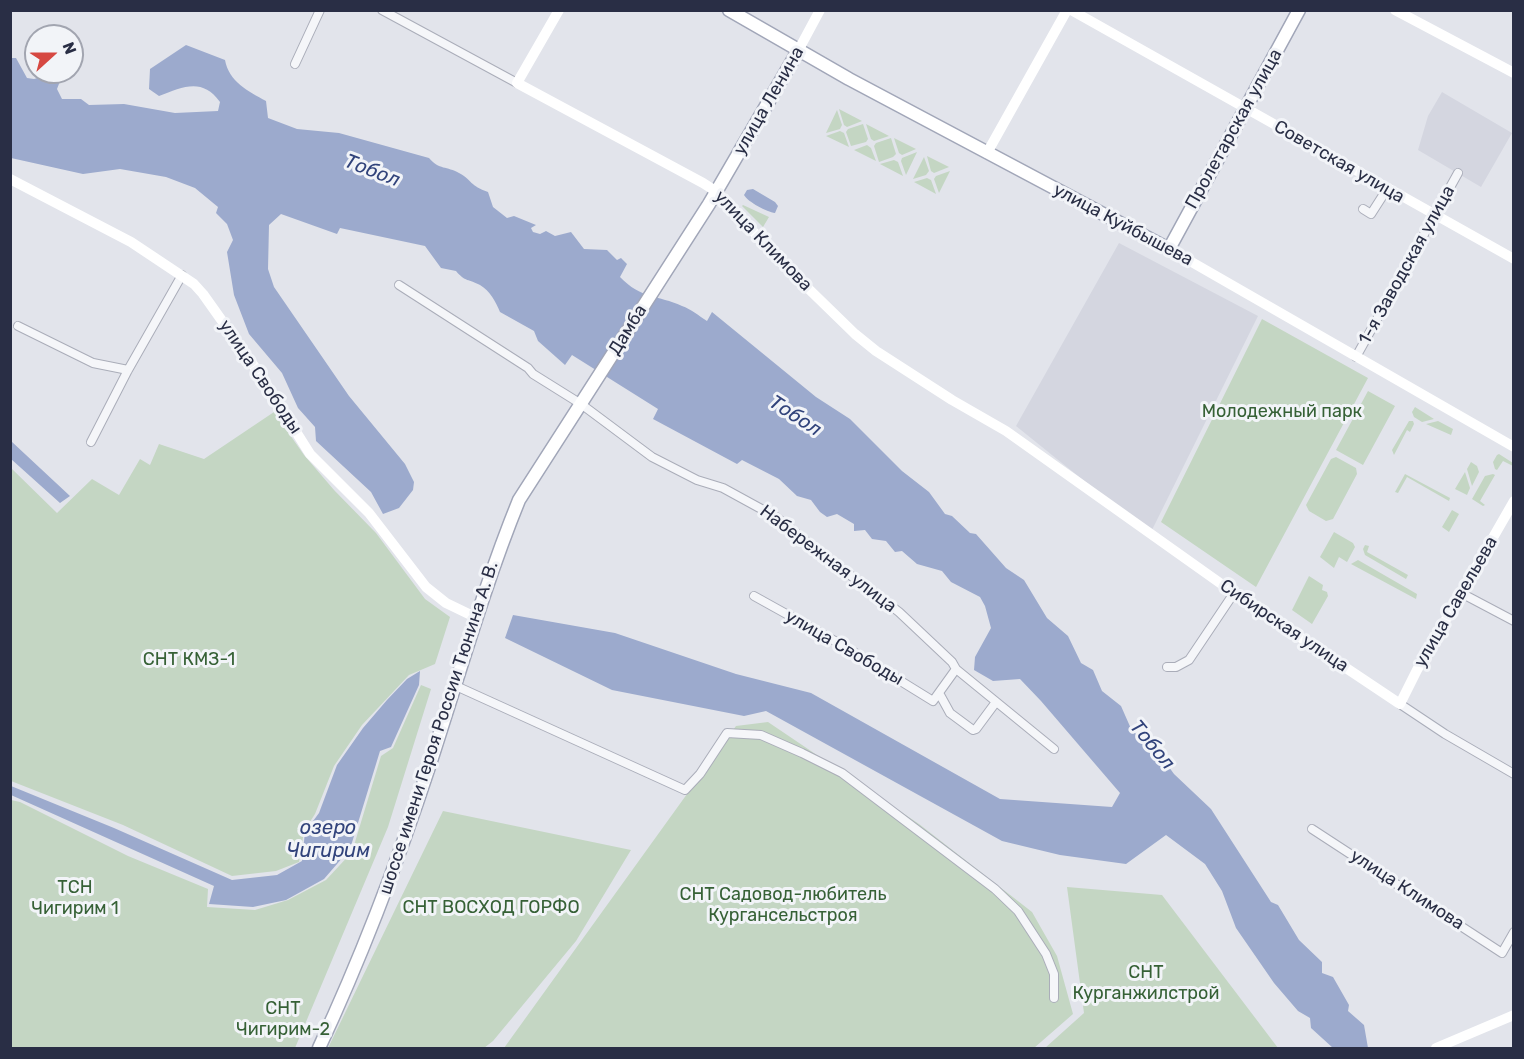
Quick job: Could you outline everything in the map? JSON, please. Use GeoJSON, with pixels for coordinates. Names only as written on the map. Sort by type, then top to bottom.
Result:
{"type":"FeatureCollection","features":[{"type":"Feature","properties":{"kind":"main road","name":"улица Куйбышева"},"geometry":{"type":"LineString","coordinates":[[729,10],[798,51],[1169,249]]}},
{"type":"Feature","properties":{"kind":"main road","name":"Пролетарская улица"},"geometry":{"type":"LineString","coordinates":[[1169,249],[1299,10]]}},
{"type":"Feature","properties":{"kind":"main road","name":"улица Ленина"},"geometry":{"type":"LineString","coordinates":[[661,276],[717,192],[798,51]]}},
{"type":"Feature","properties":{"kind":"main road","name":"Дамба"},"geometry":{"type":"LineString","coordinates":[[581,404],[661,276]]}},
{"type":"Feature","properties":{"kind":"main road","name":"шоссе имени Героя России Тюнина А. В."},"geometry":{"type":"LineString","coordinates":[[319,1048],[353,974],[380,907],[456,686],[497,554],[519,500],[581,404]]}},
{"type":"Feature","properties":{"kind":"street"},"geometry":{"type":"LineString","coordinates":[[295,64],[320,10]]}},
{"type":"Feature","properties":{"kind":"street","name":"улица Климова"},"geometry":{"type":"LineString","coordinates":[[382,10],[717,192],[769,250],[855,334],[903,370],[1006,431],[1059,470]]}},
{"type":"Feature","properties":{"kind":"street"},"geometry":{"type":"LineString","coordinates":[[517,83],[559,10]]}},
{"type":"Feature","properties":{"kind":"street","name":"улица Ленина"},"geometry":{"type":"LineString","coordinates":[[798,51],[820,10]]}},
{"type":"Feature","properties":{"kind":"street"},"geometry":{"type":"LineString","coordinates":[[987,153],[1069,10]]}},
{"type":"Feature","properties":{"kind":"street","name":"Советская улица"},"geometry":{"type":"LineString","coordinates":[[1069,10],[1514,259]]}},
{"type":"Feature","properties":{"kind":"street"},"geometry":{"type":"LineString","coordinates":[[1395,10],[1514,73]]}},
{"type":"Feature","properties":{"kind":"street","name":"1-я Заводская улица"},"geometry":{"type":"LineString","coordinates":[[1356,357],[1458,173]]}},
{"type":"Feature","properties":{"kind":"street","name":"улица Свободы"},"geometry":{"type":"LineString","coordinates":[[10,179],[131,242],[182,275],[204,294],[259,373],[310,454],[369,513],[426,587],[446,603],[476,617]]}},
{"type":"Feature","properties":{"kind":"street"},"geometry":{"type":"LineString","coordinates":[[1363,209],[1371,214],[1387,189]]}},
{"type":"Feature","properties":{"kind":"street","name":"улица Куйбышева"},"geometry":{"type":"LineString","coordinates":[[1169,249],[1514,447]]}},
{"type":"Feature","properties":{"kind":"street"},"geometry":{"type":"LineString","coordinates":[[91,442],[128,370],[182,275]]}},
{"type":"Feature","properties":{"kind":"street","name":"Набережная улица"},"geometry":{"type":"LineString","coordinates":[[399,285],[581,404],[652,457],[776,516],[899,612],[952,662],[956,669],[1054,749]]}},
{"type":"Feature","properties":{"kind":"street"},"geometry":{"type":"LineString","coordinates":[[18,326],[93,363],[128,370]]}},
{"type":"Feature","properties":{"kind":"street","name":"Сибирская улица"},"geometry":{"type":"LineString","coordinates":[[1059,470],[1234,593],[1400,704],[1445,734],[1514,774]]}},
{"type":"Feature","properties":{"kind":"street","name":"улица Савельева"},"geometry":{"type":"LineString","coordinates":[[1400,704],[1416,670],[1514,501]]}},
{"type":"Feature","properties":{"kind":"street"},"geometry":{"type":"LineString","coordinates":[[1167,667],[1176,667],[1189,660],[1234,593]]}},
{"type":"Feature","properties":{"kind":"street"},"geometry":{"type":"LineString","coordinates":[[1461,594],[1514,621]]}},
{"type":"Feature","properties":{"kind":"street","name":"улица Свободы"},"geometry":{"type":"LineString","coordinates":[[754,596],[844,646],[933,701],[939,693]]}},
{"type":"Feature","properties":{"kind":"street"},"geometry":{"type":"LineString","coordinates":[[956,669],[939,693],[950,713],[973,730],[996,702]]}},
{"type":"Feature","properties":{"kind":"street"},"geometry":{"type":"LineString","coordinates":[[456,686],[685,790],[700,774],[727,733],[761,735],[842,773],[987,883],[1018,911],[1046,954],[1054,974],[1054,998]]}},
{"type":"Feature","properties":{"kind":"street","name":"улица Климова"},"geometry":{"type":"LineString","coordinates":[[1312,829],[1502,953],[1514,932]]}},
{"type":"Feature","properties":{"kind":"street"},"geometry":{"type":"LineString","coordinates":[[1436,1048],[1514,1015]]}},
{"type":"Feature","properties":{"kind":"shaded area"},"geometry":{"type":"Polygon","coordinates":[[[1442,92],[1512,133],[1481,187],[1418,150],[1428,116],[1442,92]]]}},
{"type":"Feature","properties":{"kind":"shaded area"},"geometry":{"type":"Polygon","coordinates":[[[1119,243],[1258,316],[1150,534],[1016,426],[1119,243]]]}},
{"type":"Feature","properties":{"kind":"green space"},"geometry":{"type":"Polygon","coordinates":[[[839,109],[862,121],[847,127],[844,125],[839,109]]]}},
{"type":"Feature","properties":{"kind":"green space"},"geometry":{"type":"Polygon","coordinates":[[[837,110],[842,125],[840,129],[826,133],[837,110]]]}},
{"type":"Feature","properties":{"kind":"green space"},"geometry":{"type":"Polygon","coordinates":[[[863,124],[868,139],[866,142],[851,146],[846,132],[848,129],[863,124]]]}},
{"type":"Feature","properties":{"kind":"green space"},"geometry":{"type":"Polygon","coordinates":[[[866,124],[889,136],[874,141],[871,139],[866,124]]]}},
{"type":"Feature","properties":{"kind":"green space"},"geometry":{"type":"Polygon","coordinates":[[[840,131],[844,133],[849,147],[826,136],[840,131]]]}},
{"type":"Feature","properties":{"kind":"green space"},"geometry":{"type":"Polygon","coordinates":[[[891,138],[896,154],[879,162],[874,146],[876,143],[891,138]]]}},
{"type":"Feature","properties":{"kind":"green space"},"geometry":{"type":"Polygon","coordinates":[[[894,138],[916,149],[902,155],[899,153],[894,138]]]}},
{"type":"Feature","properties":{"kind":"green space"},"geometry":{"type":"Polygon","coordinates":[[[867,145],[871,148],[876,161],[854,150],[867,145]]]}},
{"type":"Feature","properties":{"kind":"green space"},"geometry":{"type":"Polygon","coordinates":[[[917,152],[906,175],[902,158],[917,152]]]}},
{"type":"Feature","properties":{"kind":"green space"},"geometry":{"type":"Polygon","coordinates":[[[927,156],[949,167],[934,173],[931,171],[927,156]]]}},
{"type":"Feature","properties":{"kind":"green space"},"geometry":{"type":"Polygon","coordinates":[[[924,157],[929,171],[926,175],[913,179],[924,157]]]}},
{"type":"Feature","properties":{"kind":"green space"},"geometry":{"type":"Polygon","coordinates":[[[894,160],[898,162],[903,176],[880,164],[894,160]]]}},
{"type":"Feature","properties":{"kind":"green space"},"geometry":{"type":"Polygon","coordinates":[[[950,171],[939,193],[934,179],[950,171]]]}},
{"type":"Feature","properties":{"kind":"green space"},"geometry":{"type":"Polygon","coordinates":[[[927,178],[931,180],[936,194],[914,182],[927,178]]]}},
{"type":"Feature","properties":{"kind":"green space"},"geometry":{"type":"Polygon","coordinates":[[[742,206],[769,217],[763,227],[742,206]]]}},
{"type":"Feature","properties":{"kind":"green space","name":"Молодежный парк"},"geometry":{"type":"Polygon","coordinates":[[[1262,319],[1368,378],[1256,587],[1161,522],[1262,319]]]}},
{"type":"Feature","properties":{"kind":"green space"},"geometry":{"type":"Polygon","coordinates":[[[1368,391],[1395,406],[1363,465],[1336,450],[1368,391]]]}},
{"type":"Feature","properties":{"kind":"green space"},"geometry":{"type":"Polygon","coordinates":[[[1415,407],[1434,419],[1422,422],[1414,417],[1412,412],[1415,407]]]}},
{"type":"Feature","properties":{"kind":"green space","name":"СНТ КМЗ-1"},"geometry":{"type":"Polygon","coordinates":[[[274,412],[304,455],[376,533],[425,599],[450,617],[435,664],[409,675],[362,725],[334,766],[315,814],[304,831],[299,862],[276,871],[232,876],[123,825],[11,781],[10,467],[57,513],[92,479],[119,495],[140,459],[150,465],[159,444],[204,459],[274,412]]]}},
{"type":"Feature","properties":{"kind":"green space"},"geometry":{"type":"Polygon","coordinates":[[[1409,421],[1413,421],[1414,424],[1410,432],[1407,430],[1394,455],[1392,450],[1409,421]]]}},
{"type":"Feature","properties":{"kind":"green space"},"geometry":{"type":"Polygon","coordinates":[[[1438,421],[1453,429],[1451,435],[1426,424],[1438,421]]]}},
{"type":"Feature","properties":{"kind":"green space"},"geometry":{"type":"Polygon","coordinates":[[[1499,454],[1513,463],[1513,466],[1503,461],[1497,470],[1495,469],[1493,462],[1499,454]]]}},
{"type":"Feature","properties":{"kind":"green space"},"geometry":{"type":"Polygon","coordinates":[[[1336,457],[1356,468],[1357,474],[1333,519],[1326,521],[1309,511],[1306,505],[1331,459],[1336,457]]]}},
{"type":"Feature","properties":{"kind":"green space"},"geometry":{"type":"Polygon","coordinates":[[[1471,462],[1477,466],[1479,472],[1472,486],[1467,469],[1471,462]]]}},
{"type":"Feature","properties":{"kind":"green space"},"geometry":{"type":"Polygon","coordinates":[[[1465,472],[1470,488],[1467,495],[1455,489],[1465,472]]]}},
{"type":"Feature","properties":{"kind":"green space"},"geometry":{"type":"Polygon","coordinates":[[[1405,474],[1450,498],[1449,501],[1407,477],[1398,493],[1395,492],[1405,474]]]}},
{"type":"Feature","properties":{"kind":"green space"},"geometry":{"type":"Polygon","coordinates":[[[1495,475],[1480,501],[1485,505],[1483,506],[1472,499],[1485,476],[1495,475]]]}},
{"type":"Feature","properties":{"kind":"green space"},"geometry":{"type":"Polygon","coordinates":[[[1452,510],[1459,514],[1449,532],[1442,527],[1452,510]]]}},
{"type":"Feature","properties":{"kind":"green space"},"geometry":{"type":"Polygon","coordinates":[[[1334,532],[1353,543],[1355,547],[1347,562],[1339,557],[1334,568],[1320,557],[1334,532]]]}},
{"type":"Feature","properties":{"kind":"green space"},"geometry":{"type":"Polygon","coordinates":[[[1365,545],[1369,546],[1367,552],[1408,575],[1406,579],[1365,555],[1363,549],[1365,545]]]}},
{"type":"Feature","properties":{"kind":"green space"},"geometry":{"type":"Polygon","coordinates":[[[1358,560],[1417,594],[1416,599],[1351,564],[1358,560]]]}},
{"type":"Feature","properties":{"kind":"green space"},"geometry":{"type":"Polygon","coordinates":[[[1309,576],[1323,585],[1322,590],[1327,592],[1328,596],[1312,624],[1292,610],[1309,576]]]}},
{"type":"Feature","properties":{"kind":"green space"},"geometry":{"type":"Polygon","coordinates":[[[421,685],[431,689],[388,827],[295,1048],[11,1048],[11,800],[20,802],[128,856],[208,889],[207,907],[255,910],[288,900],[326,880],[352,852],[381,756],[393,748],[421,685]]]}},
{"type":"Feature","properties":{"kind":"green space","name":"СНТ Садовод-любитель Кургансельстроя"},"geometry":{"type":"Polygon","coordinates":[[[768,722],[919,824],[1032,912],[1057,956],[1073,1014],[1034,1048],[504,1048],[736,726],[768,722]]]}},
{"type":"Feature","properties":{"kind":"green space","name":"СНТ ВОСХОД ГОРФО"},"geometry":{"type":"Polygon","coordinates":[[[443,811],[631,850],[576,941],[493,1041],[484,1048],[328,1048],[443,811]]]}},
{"type":"Feature","properties":{"kind":"green space","name":"СНТ Курганжилстрой"},"geometry":{"type":"Polygon","coordinates":[[[1067,887],[1162,895],[1278,1048],[1045,1048],[1084,1013],[1067,887]]]}},
{"type":"Feature","properties":{"kind":"water","name":"Тобол"},"geometry":{"type":"Polygon","coordinates":[[[186,45],[225,60],[235,80],[266,101],[268,118],[297,129],[339,133],[429,158],[440,166],[459,173],[488,192],[493,207],[507,218],[514,216],[536,225],[531,228],[533,232],[540,234],[546,231],[555,236],[571,232],[584,249],[607,250],[617,260],[621,258],[627,264],[620,277],[635,289],[685,307],[707,321],[712,312],[816,397],[850,419],[902,471],[929,492],[945,514],[952,516],[970,533],[976,534],[1006,568],[1024,580],[1047,618],[1068,636],[1081,663],[1093,670],[1102,691],[1121,706],[1132,731],[1153,745],[1174,774],[1211,809],[1271,902],[1278,905],[1299,940],[1322,962],[1322,973],[1333,977],[1349,1005],[1348,1011],[1364,1025],[1368,1048],[1333,1048],[1311,1028],[1310,1018],[1298,1011],[1274,983],[1236,928],[1222,891],[1205,864],[1166,835],[1126,864],[1060,855],[1002,841],[766,711],[744,716],[612,690],[505,638],[513,615],[615,633],[736,674],[811,693],[1000,799],[1112,807],[1120,793],[1020,679],[993,681],[974,670],[975,657],[991,628],[980,597],[951,582],[942,571],[917,564],[902,551],[895,552],[886,541],[872,539],[865,530],[854,531],[854,524],[837,514],[827,517],[811,500],[797,496],[779,479],[742,460],[737,464],[653,419],[658,409],[572,355],[565,365],[538,341],[534,331],[500,312],[484,287],[465,279],[456,271],[441,268],[425,246],[340,228],[337,234],[281,214],[269,225],[268,269],[274,287],[349,396],[405,464],[414,482],[413,490],[399,508],[383,514],[371,492],[316,441],[315,427],[298,408],[282,373],[249,334],[234,295],[227,252],[233,240],[227,224],[216,213],[218,207],[195,188],[166,177],[120,169],[83,174],[11,158],[11,58],[16,58],[24,73],[24,84],[59,84],[57,89],[62,99],[81,99],[89,105],[124,104],[175,113],[218,111],[220,102],[206,89],[199,87],[184,87],[159,96],[149,89],[150,69],[186,45]]]}},
{"type":"Feature","properties":{"kind":"water"},"geometry":{"type":"Polygon","coordinates":[[[753,189],[775,202],[778,206],[775,213],[767,211],[746,198],[744,195],[747,190],[753,189]]]}},
{"type":"Feature","properties":{"kind":"water"},"geometry":{"type":"Polygon","coordinates":[[[10,441],[70,496],[60,503],[11,459],[10,441]]]}},
{"type":"Feature","properties":{"kind":"water","name":"озеро Чигирим"},"geometry":{"type":"Polygon","coordinates":[[[420,671],[419,685],[391,747],[380,751],[350,849],[324,879],[286,900],[253,907],[209,904],[214,886],[11,795],[11,786],[232,880],[277,875],[302,861],[305,832],[319,813],[337,765],[363,728],[387,700],[407,679],[420,671]]]}},
{"type":"Feature","properties":{"kind":"park label","name":"ТСН Чигирим 1"},"geometry":{"type":"Point","coordinates":[75,898]}},
{"type":"Feature","properties":{"kind":"park label","name":"СНТ Чигирим-2"},"geometry":{"type":"Point","coordinates":[283,1019]}}]}
